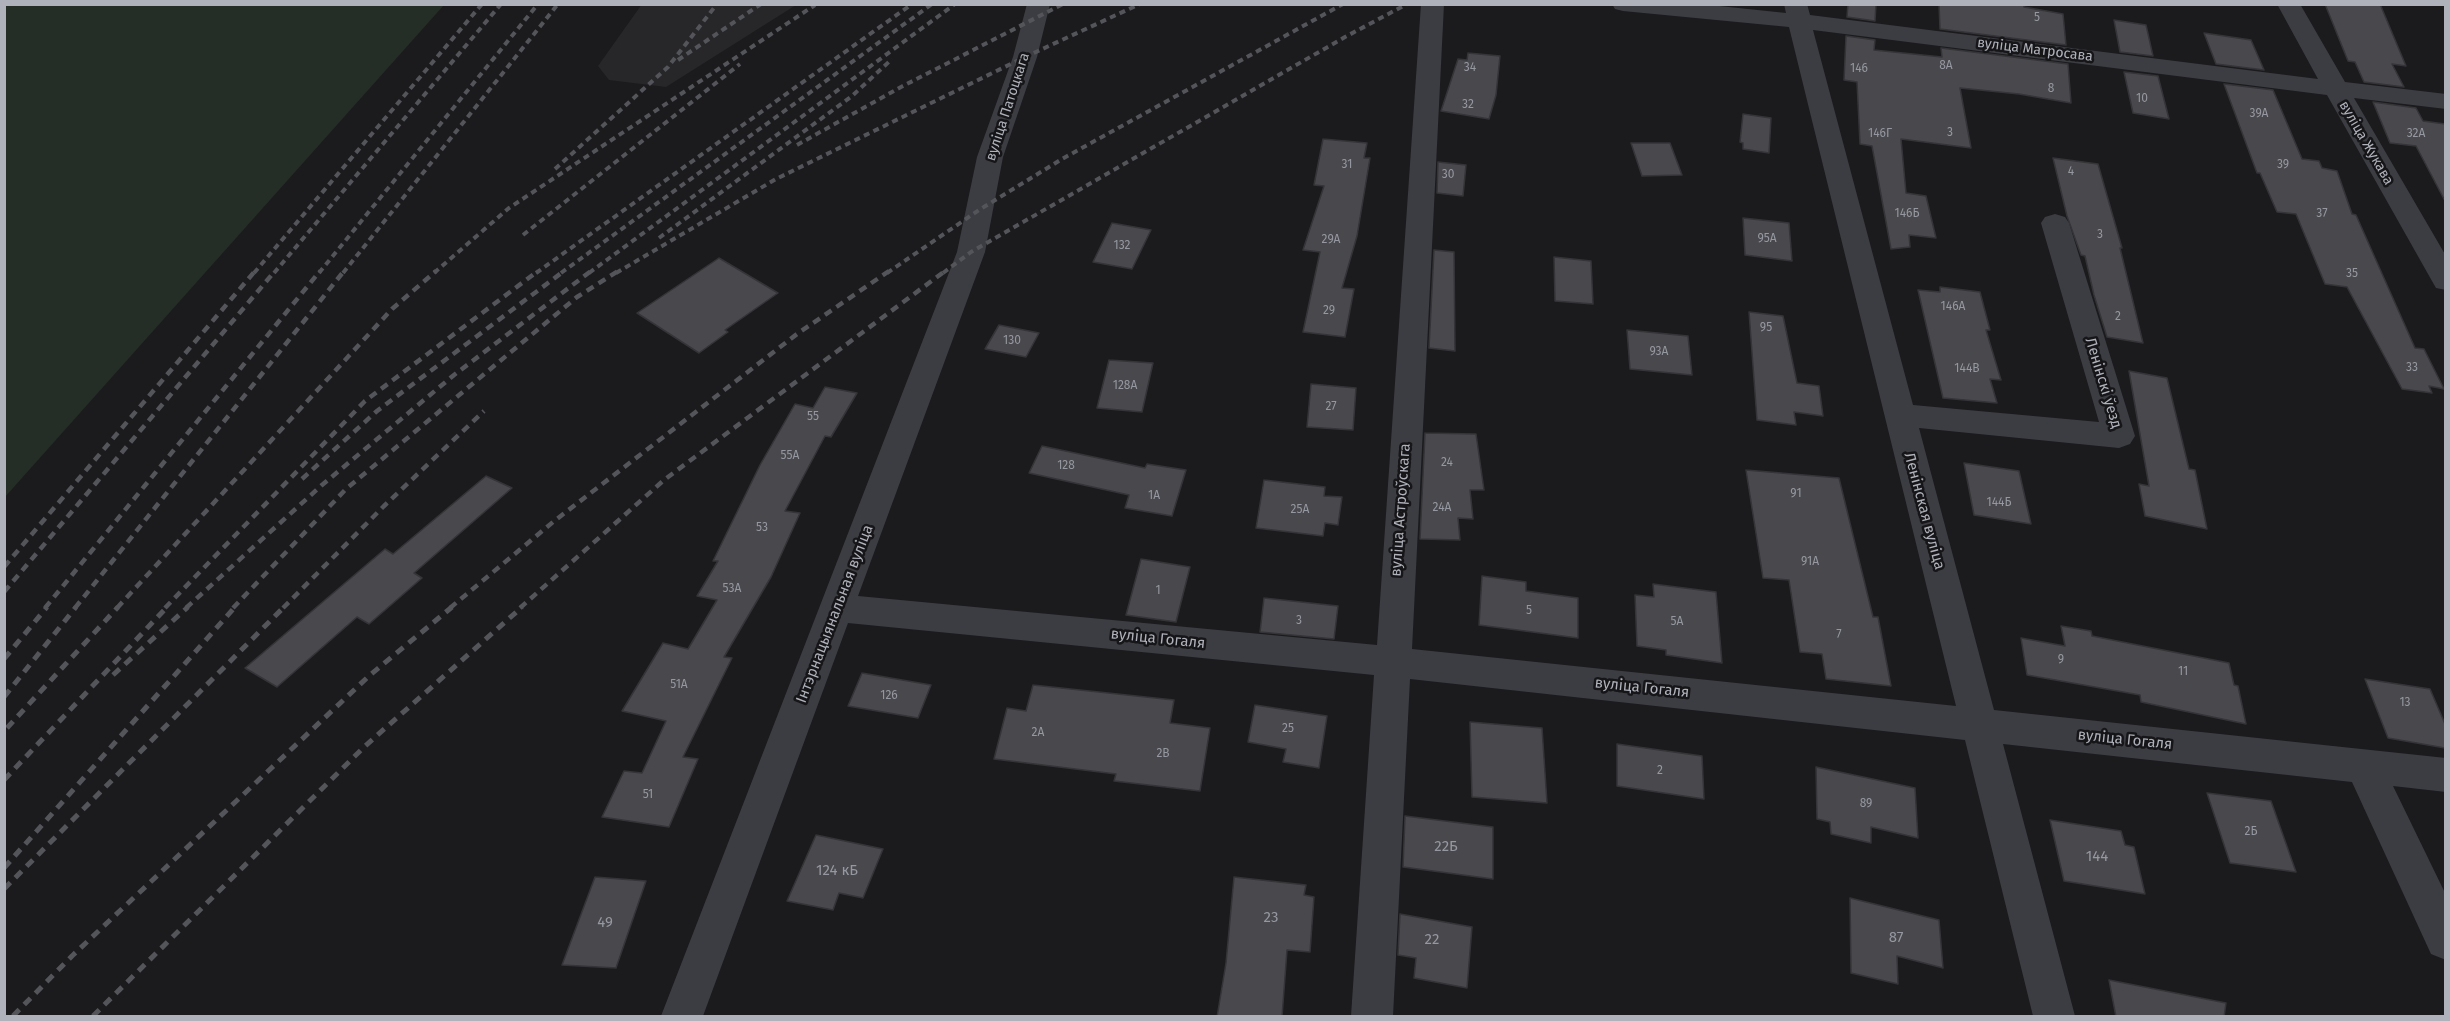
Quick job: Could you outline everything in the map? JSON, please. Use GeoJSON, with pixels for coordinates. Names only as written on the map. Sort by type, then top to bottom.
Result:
{"type":"FeatureCollection","features":[{"type":"Feature","properties":{"kind":"street","name":"вуліца Патоцкага"},"geometry":{"type":"LineString","coordinates":[[979,210],[990,157],[1025,57],[1039,4]]}},
{"type":"Feature","properties":{"kind":"street","name":"вуліца Астроўскага"},"geometry":{"type":"LineString","coordinates":[[1372,1017],[1433,4]]}},
{"type":"Feature","properties":{"kind":"street","name":"вуліца Матросава"},"geometry":{"type":"LineString","coordinates":[[1623,4],[1797,13],[2445,102]]}},
{"type":"Feature","properties":{"kind":"street","name":"вуліца Жукава"},"geometry":{"type":"LineString","coordinates":[[2288,4],[2445,281]]}},
{"type":"Feature","properties":{"kind":"street","name":"Ленінская вуліца"},"geometry":{"type":"LineString","coordinates":[[1797,13],[2054,1017]]}},
{"type":"Feature","properties":{"kind":"street","name":"Інтэрнацыянальная вуліца"},"geometry":{"type":"LineString","coordinates":[[682,1017],[971,252],[979,210]]}},
{"type":"Feature","properties":{"kind":"street","name":"Ленінскі ўезд"},"geometry":{"type":"LineString","coordinates":[[1899,415],[2118,436],[2055,223]]}},
{"type":"Feature","properties":{"kind":"street","name":"вуліца Гогаля"},"geometry":{"type":"LineString","coordinates":[[838,608],[1392,662],[2445,775]]}},
{"type":"Feature","properties":{"kind":"street"},"geometry":{"type":"LineString","coordinates":[[2364,767],[2445,940]]}},
{"type":"Feature","properties":{"kind":"shaded area"},"geometry":{"type":"Polygon","coordinates":[[[642,4],[796,5],[666,87],[609,80],[598,66],[642,4]]]}},
{"type":"Feature","properties":{"kind":"shaded area"},"geometry":{"type":"Polygon","coordinates":[[[4,5],[444,5],[5,497],[4,5]]]}},
{"type":"Feature","properties":{"kind":"building"},"geometry":{"type":"Polygon","coordinates":[[[1848,4],[1876,4],[1875,21],[1847,17],[1848,4]]]}},
{"type":"Feature","properties":{"kind":"building"},"geometry":{"type":"Polygon","coordinates":[[[1939,4],[2024,4],[2024,7],[2063,14],[2066,45],[1940,29],[1939,4]]]}},
{"type":"Feature","properties":{"kind":"building"},"geometry":{"type":"Polygon","coordinates":[[[2325,4],[2380,4],[2406,66],[2392,64],[2404,87],[2364,82],[2355,62],[2348,61],[2325,4]]]}},
{"type":"Feature","properties":{"kind":"building"},"geometry":{"type":"Polygon","coordinates":[[[2114,20],[2146,25],[2153,56],[2120,52],[2114,20]]]}},
{"type":"Feature","properties":{"kind":"building"},"geometry":{"type":"Polygon","coordinates":[[[2204,33],[2251,40],[2264,70],[2216,64],[2204,33]]]}},
{"type":"Feature","properties":{"kind":"building"},"geometry":{"type":"Polygon","coordinates":[[[1846,36],[1875,40],[1874,50],[1942,57],[1941,48],[2068,64],[2071,103],[2019,94],[1960,88],[1971,148],[1901,139],[1906,193],[1926,196],[1936,238],[1909,235],[1910,247],[1891,249],[1872,146],[1860,144],[1857,82],[1844,80],[1846,36]]]}},
{"type":"Feature","properties":{"kind":"building"},"geometry":{"type":"Polygon","coordinates":[[[1468,53],[1500,56],[1496,95],[1489,119],[1441,111],[1458,59],[1467,60],[1468,53]]]}},
{"type":"Feature","properties":{"kind":"building"},"geometry":{"type":"Polygon","coordinates":[[[2124,72],[2158,76],[2169,119],[2133,113],[2124,72]]]}},
{"type":"Feature","properties":{"kind":"building"},"geometry":{"type":"Polygon","coordinates":[[[2224,84],[2273,90],[2302,159],[2319,161],[2322,168],[2337,171],[2352,214],[2356,215],[2415,348],[2424,349],[2444,389],[2429,386],[2432,393],[2402,389],[2347,287],[2325,284],[2296,214],[2277,212],[2260,173],[2257,173],[2224,84]]]}},
{"type":"Feature","properties":{"kind":"building"},"geometry":{"type":"Polygon","coordinates":[[[2373,102],[2416,108],[2423,121],[2445,124],[2445,201],[2416,146],[2390,143],[2373,102]]]}},
{"type":"Feature","properties":{"kind":"building"},"geometry":{"type":"Polygon","coordinates":[[[1743,114],[1771,118],[1769,153],[1743,149],[1743,143],[1740,142],[1743,114]]]}},
{"type":"Feature","properties":{"kind":"building"},"geometry":{"type":"Polygon","coordinates":[[[1323,139],[1367,143],[1364,158],[1370,158],[1357,236],[1342,288],[1354,289],[1345,337],[1303,332],[1320,252],[1303,250],[1324,186],[1314,185],[1323,139]]]}},
{"type":"Feature","properties":{"kind":"building"},"geometry":{"type":"Polygon","coordinates":[[[1631,143],[1670,143],[1682,175],[1642,176],[1631,143]]]}},
{"type":"Feature","properties":{"kind":"building"},"geometry":{"type":"Polygon","coordinates":[[[2053,158],[2098,164],[2122,248],[2120,248],[2143,343],[2107,337],[2085,256],[2081,255],[2067,216],[2053,158]]]}},
{"type":"Feature","properties":{"kind":"building"},"geometry":{"type":"Polygon","coordinates":[[[1438,162],[1466,165],[1463,196],[1437,193],[1438,162]]]}},
{"type":"Feature","properties":{"kind":"building"},"geometry":{"type":"Polygon","coordinates":[[[1743,218],[1789,223],[1792,261],[1745,255],[1743,218]]]}},
{"type":"Feature","properties":{"kind":"building"},"geometry":{"type":"Polygon","coordinates":[[[1112,223],[1151,230],[1132,269],[1093,262],[1112,223]]]}},
{"type":"Feature","properties":{"kind":"building"},"geometry":{"type":"Polygon","coordinates":[[[1434,250],[1454,252],[1455,351],[1429,348],[1434,250]]]}},
{"type":"Feature","properties":{"kind":"building"},"geometry":{"type":"Polygon","coordinates":[[[1554,257],[1591,261],[1593,304],[1555,301],[1554,257]]]}},
{"type":"Feature","properties":{"kind":"building"},"geometry":{"type":"Polygon","coordinates":[[[719,258],[778,293],[725,330],[728,332],[699,353],[637,313],[719,258]]]}},
{"type":"Feature","properties":{"kind":"building"},"geometry":{"type":"Polygon","coordinates":[[[1940,287],[1980,292],[1990,330],[1986,330],[2001,380],[1990,379],[1997,403],[1943,398],[1918,290],[1940,292],[1940,287]]]}},
{"type":"Feature","properties":{"kind":"building"},"geometry":{"type":"Polygon","coordinates":[[[1749,312],[1783,316],[1797,383],[1819,386],[1823,416],[1794,412],[1796,425],[1757,420],[1749,312]]]}},
{"type":"Feature","properties":{"kind":"building"},"geometry":{"type":"Polygon","coordinates":[[[999,325],[1039,333],[1026,357],[985,349],[999,325]]]}},
{"type":"Feature","properties":{"kind":"building"},"geometry":{"type":"Polygon","coordinates":[[[1627,330],[1688,336],[1692,375],[1630,369],[1627,330]]]}},
{"type":"Feature","properties":{"kind":"building"},"geometry":{"type":"Polygon","coordinates":[[[1109,360],[1153,363],[1142,412],[1097,408],[1109,360]]]}},
{"type":"Feature","properties":{"kind":"building"},"geometry":{"type":"Polygon","coordinates":[[[2129,371],[2167,378],[2189,469],[2195,470],[2207,529],[2145,516],[2139,484],[2149,486],[2129,371]]]}},
{"type":"Feature","properties":{"kind":"building"},"geometry":{"type":"Polygon","coordinates":[[[1311,384],[1356,388],[1353,430],[1307,427],[1311,384]]]}},
{"type":"Feature","properties":{"kind":"building"},"geometry":{"type":"Polygon","coordinates":[[[825,387],[857,393],[831,437],[825,436],[785,511],[800,513],[771,577],[724,657],[732,658],[683,757],[698,759],[669,827],[602,817],[624,771],[642,773],[666,721],[622,711],[663,643],[688,649],[717,600],[697,596],[718,561],[713,561],[760,465],[795,404],[813,408],[825,387]]]}},
{"type":"Feature","properties":{"kind":"building"},"geometry":{"type":"Polygon","coordinates":[[[1425,433],[1476,434],[1484,490],[1470,490],[1473,519],[1458,518],[1460,540],[1420,539],[1425,433]]]}},
{"type":"Feature","properties":{"kind":"building"},"geometry":{"type":"Polygon","coordinates":[[[1042,446],[1145,468],[1147,464],[1186,470],[1172,516],[1125,508],[1129,495],[1029,473],[1042,446]]]}},
{"type":"Feature","properties":{"kind":"building"},"geometry":{"type":"Polygon","coordinates":[[[1964,463],[2019,471],[2031,524],[1974,515],[1964,463]]]}},
{"type":"Feature","properties":{"kind":"building"},"geometry":{"type":"Polygon","coordinates":[[[1746,470],[1839,478],[1873,617],[1878,617],[1891,686],[1826,679],[1822,654],[1800,652],[1789,580],[1763,578],[1746,470]]]}},
{"type":"Feature","properties":{"kind":"building"},"geometry":{"type":"Polygon","coordinates":[[[486,476],[512,488],[414,573],[422,578],[369,624],[357,617],[277,687],[245,668],[385,549],[393,554],[486,476]]]}},
{"type":"Feature","properties":{"kind":"building"},"geometry":{"type":"Polygon","coordinates":[[[1264,480],[1325,487],[1324,496],[1342,497],[1338,525],[1325,523],[1323,536],[1256,528],[1264,480]]]}},
{"type":"Feature","properties":{"kind":"building"},"geometry":{"type":"Polygon","coordinates":[[[1141,559],[1190,567],[1176,622],[1126,615],[1141,559]]]}},
{"type":"Feature","properties":{"kind":"building"},"geometry":{"type":"Polygon","coordinates":[[[1482,576],[1526,582],[1526,591],[1578,598],[1578,638],[1479,625],[1482,576]]]}},
{"type":"Feature","properties":{"kind":"building"},"geometry":{"type":"Polygon","coordinates":[[[1653,584],[1716,592],[1722,663],[1666,655],[1666,650],[1637,646],[1635,595],[1654,597],[1653,584]]]}},
{"type":"Feature","properties":{"kind":"building"},"geometry":{"type":"Polygon","coordinates":[[[1264,598],[1338,606],[1334,639],[1260,632],[1264,598]]]}},
{"type":"Feature","properties":{"kind":"building"},"geometry":{"type":"Polygon","coordinates":[[[2061,626],[2091,631],[2092,636],[2229,663],[2234,685],[2238,686],[2246,724],[2141,702],[2140,695],[2027,675],[2021,638],[2065,646],[2061,626]]]}},
{"type":"Feature","properties":{"kind":"building"},"geometry":{"type":"Polygon","coordinates":[[[862,673],[931,685],[918,718],[848,706],[862,673]]]}},
{"type":"Feature","properties":{"kind":"building"},"geometry":{"type":"Polygon","coordinates":[[[2365,679],[2430,689],[2445,724],[2445,748],[2388,738],[2365,679]]]}},
{"type":"Feature","properties":{"kind":"building"},"geometry":{"type":"Polygon","coordinates":[[[1033,685],[1174,700],[1170,723],[1210,728],[1200,791],[1114,781],[1116,774],[994,759],[1007,708],[1026,711],[1033,685]]]}},
{"type":"Feature","properties":{"kind":"building"},"geometry":{"type":"Polygon","coordinates":[[[1255,705],[1327,716],[1319,768],[1283,762],[1286,749],[1248,742],[1255,705]]]}},
{"type":"Feature","properties":{"kind":"building"},"geometry":{"type":"Polygon","coordinates":[[[1470,722],[1542,728],[1547,803],[1472,797],[1470,722]]]}},
{"type":"Feature","properties":{"kind":"building"},"geometry":{"type":"Polygon","coordinates":[[[1617,744],[1702,756],[1704,799],[1617,786],[1617,744]]]}},
{"type":"Feature","properties":{"kind":"building"},"geometry":{"type":"Polygon","coordinates":[[[1816,767],[1915,788],[1918,838],[1871,827],[1871,843],[1831,834],[1830,822],[1817,819],[1816,767]]]}},
{"type":"Feature","properties":{"kind":"building"},"geometry":{"type":"Polygon","coordinates":[[[2207,793],[2271,801],[2296,872],[2230,863],[2207,793]]]}},
{"type":"Feature","properties":{"kind":"building"},"geometry":{"type":"Polygon","coordinates":[[[1405,816],[1493,827],[1493,879],[1403,867],[1405,816]]]}},
{"type":"Feature","properties":{"kind":"building"},"geometry":{"type":"Polygon","coordinates":[[[2050,820],[2121,831],[2125,845],[2134,847],[2145,894],[2064,881],[2050,820]]]}},
{"type":"Feature","properties":{"kind":"building"},"geometry":{"type":"Polygon","coordinates":[[[816,835],[883,849],[863,898],[839,893],[833,910],[787,901],[816,835]]]}},
{"type":"Feature","properties":{"kind":"building"},"geometry":{"type":"Polygon","coordinates":[[[595,877],[646,881],[616,968],[562,965],[595,877]]]}},
{"type":"Feature","properties":{"kind":"building"},"geometry":{"type":"Polygon","coordinates":[[[1234,877],[1306,885],[1304,895],[1314,897],[1310,952],[1287,950],[1282,1017],[1217,1017],[1226,963],[1234,877]]]}},
{"type":"Feature","properties":{"kind":"building"},"geometry":{"type":"Polygon","coordinates":[[[1850,898],[1939,920],[1943,968],[1897,956],[1898,984],[1851,973],[1850,898]]]}},
{"type":"Feature","properties":{"kind":"building"},"geometry":{"type":"Polygon","coordinates":[[[1400,914],[1472,927],[1467,988],[1414,978],[1416,958],[1398,955],[1400,914]]]}},
{"type":"Feature","properties":{"kind":"building"},"geometry":{"type":"Polygon","coordinates":[[[2109,980],[2226,1003],[2224,1017],[2116,1017],[2109,980]]]}},
{"type":"Feature","properties":{"kind":"railway"},"geometry":{"type":"LineString","coordinates":[[254,273],[482,4]]}},
{"type":"Feature","properties":{"kind":"railway"},"geometry":{"type":"LineString","coordinates":[[274,273],[501,4]]}},
{"type":"Feature","properties":{"kind":"railway"},"geometry":{"type":"LineString","coordinates":[[319,273],[538,4]]}},
{"type":"Feature","properties":{"kind":"railway"},"geometry":{"type":"LineString","coordinates":[[343,273],[558,4]]}},
{"type":"Feature","properties":{"kind":"railway"},"geometry":{"type":"LineString","coordinates":[[555,169],[668,67],[717,4]]}},
{"type":"Feature","properties":{"kind":"railway"},"geometry":{"type":"LineString","coordinates":[[678,60],[761,4]]}},
{"type":"Feature","properties":{"kind":"railway"},"geometry":{"type":"LineString","coordinates":[[536,273],[912,4]]}},
{"type":"Feature","properties":{"kind":"railway"},"geometry":{"type":"LineString","coordinates":[[561,273],[932,4]]}},
{"type":"Feature","properties":{"kind":"railway"},"geometry":{"type":"LineString","coordinates":[[589,273],[955,4]]}},
{"type":"Feature","properties":{"kind":"railway"},"geometry":{"type":"LineString","coordinates":[[797,145],[901,87],[1063,4]]}},
{"type":"Feature","properties":{"kind":"railway"},"geometry":{"type":"LineString","coordinates":[[616,273],[776,179],[1025,57],[1140,4]]}},
{"type":"Feature","properties":{"kind":"railway"},"geometry":{"type":"LineString","coordinates":[[887,273],[979,210],[1062,159],[1343,4]]}},
{"type":"Feature","properties":{"kind":"railway"},"geometry":{"type":"LineString","coordinates":[[943,273],[971,252],[1345,37],[1407,4]]}},
{"type":"Feature","properties":{"kind":"railway"},"geometry":{"type":"LineString","coordinates":[[434,273],[509,208],[815,5]]}},
{"type":"Feature","properties":{"kind":"railway"},"geometry":{"type":"LineString","coordinates":[[659,238],[852,96],[892,59]]}},
{"type":"Feature","properties":{"kind":"railway"},"geometry":{"type":"LineString","coordinates":[[523,235],[740,64]]}},
{"type":"Feature","properties":{"kind":"railway"},"geometry":{"type":"LineString","coordinates":[[4,567],[255,271]]}},
{"type":"Feature","properties":{"kind":"railway"},"geometry":{"type":"LineString","coordinates":[[4,592],[275,271]]}},
{"type":"Feature","properties":{"kind":"railway"},"geometry":{"type":"LineString","coordinates":[[45,608],[320,271]]}},
{"type":"Feature","properties":{"kind":"railway"},"geometry":{"type":"LineString","coordinates":[[75,608],[344,271]]}},
{"type":"Feature","properties":{"kind":"railway"},"geometry":{"type":"LineString","coordinates":[[117,608],[392,309],[436,271]]}},
{"type":"Feature","properties":{"kind":"railway"},"geometry":{"type":"LineString","coordinates":[[165,608],[365,401],[538,271]]}},
{"type":"Feature","properties":{"kind":"railway"},"geometry":{"type":"LineString","coordinates":[[302,479],[377,411],[564,271]]}},
{"type":"Feature","properties":{"kind":"railway"},"geometry":{"type":"LineString","coordinates":[[186,608],[322,485],[454,375],[591,271]]}},
{"type":"Feature","properties":{"kind":"railway"},"geometry":{"type":"LineString","coordinates":[[233,608],[346,489],[577,297],[618,271]]}},
{"type":"Feature","properties":{"kind":"railway"},"geometry":{"type":"LineString","coordinates":[[450,608],[553,522],[797,334],[889,271]]}},
{"type":"Feature","properties":{"kind":"railway"},"geometry":{"type":"LineString","coordinates":[[520,608],[664,480],[945,271]]}},
{"type":"Feature","properties":{"kind":"railway"},"geometry":{"type":"LineString","coordinates":[[283,608],[384,506],[484,411]]}},
{"type":"Feature","properties":{"kind":"railway"},"geometry":{"type":"LineString","coordinates":[[4,659],[47,607]]}},
{"type":"Feature","properties":{"kind":"railway"},"geometry":{"type":"LineString","coordinates":[[4,697],[76,607]]}},
{"type":"Feature","properties":{"kind":"railway"},"geometry":{"type":"LineString","coordinates":[[7,728],[118,607]]}},
{"type":"Feature","properties":{"kind":"railway"},"geometry":{"type":"LineString","coordinates":[[4,780],[167,607]]}},
{"type":"Feature","properties":{"kind":"railway"},"geometry":{"type":"LineString","coordinates":[[113,675],[188,607]]}},
{"type":"Feature","properties":{"kind":"railway"},"geometry":{"type":"LineString","coordinates":[[4,868],[235,607]]}},
{"type":"Feature","properties":{"kind":"railway"},"geometry":{"type":"LineString","coordinates":[[4,889],[284,607]]}},
{"type":"Feature","properties":{"kind":"railway"},"geometry":{"type":"LineString","coordinates":[[13,1016],[72,956],[370,675],[452,607]]}},
{"type":"Feature","properties":{"kind":"railway"},"geometry":{"type":"LineString","coordinates":[[93,1016],[364,747],[522,607]]}}]}
